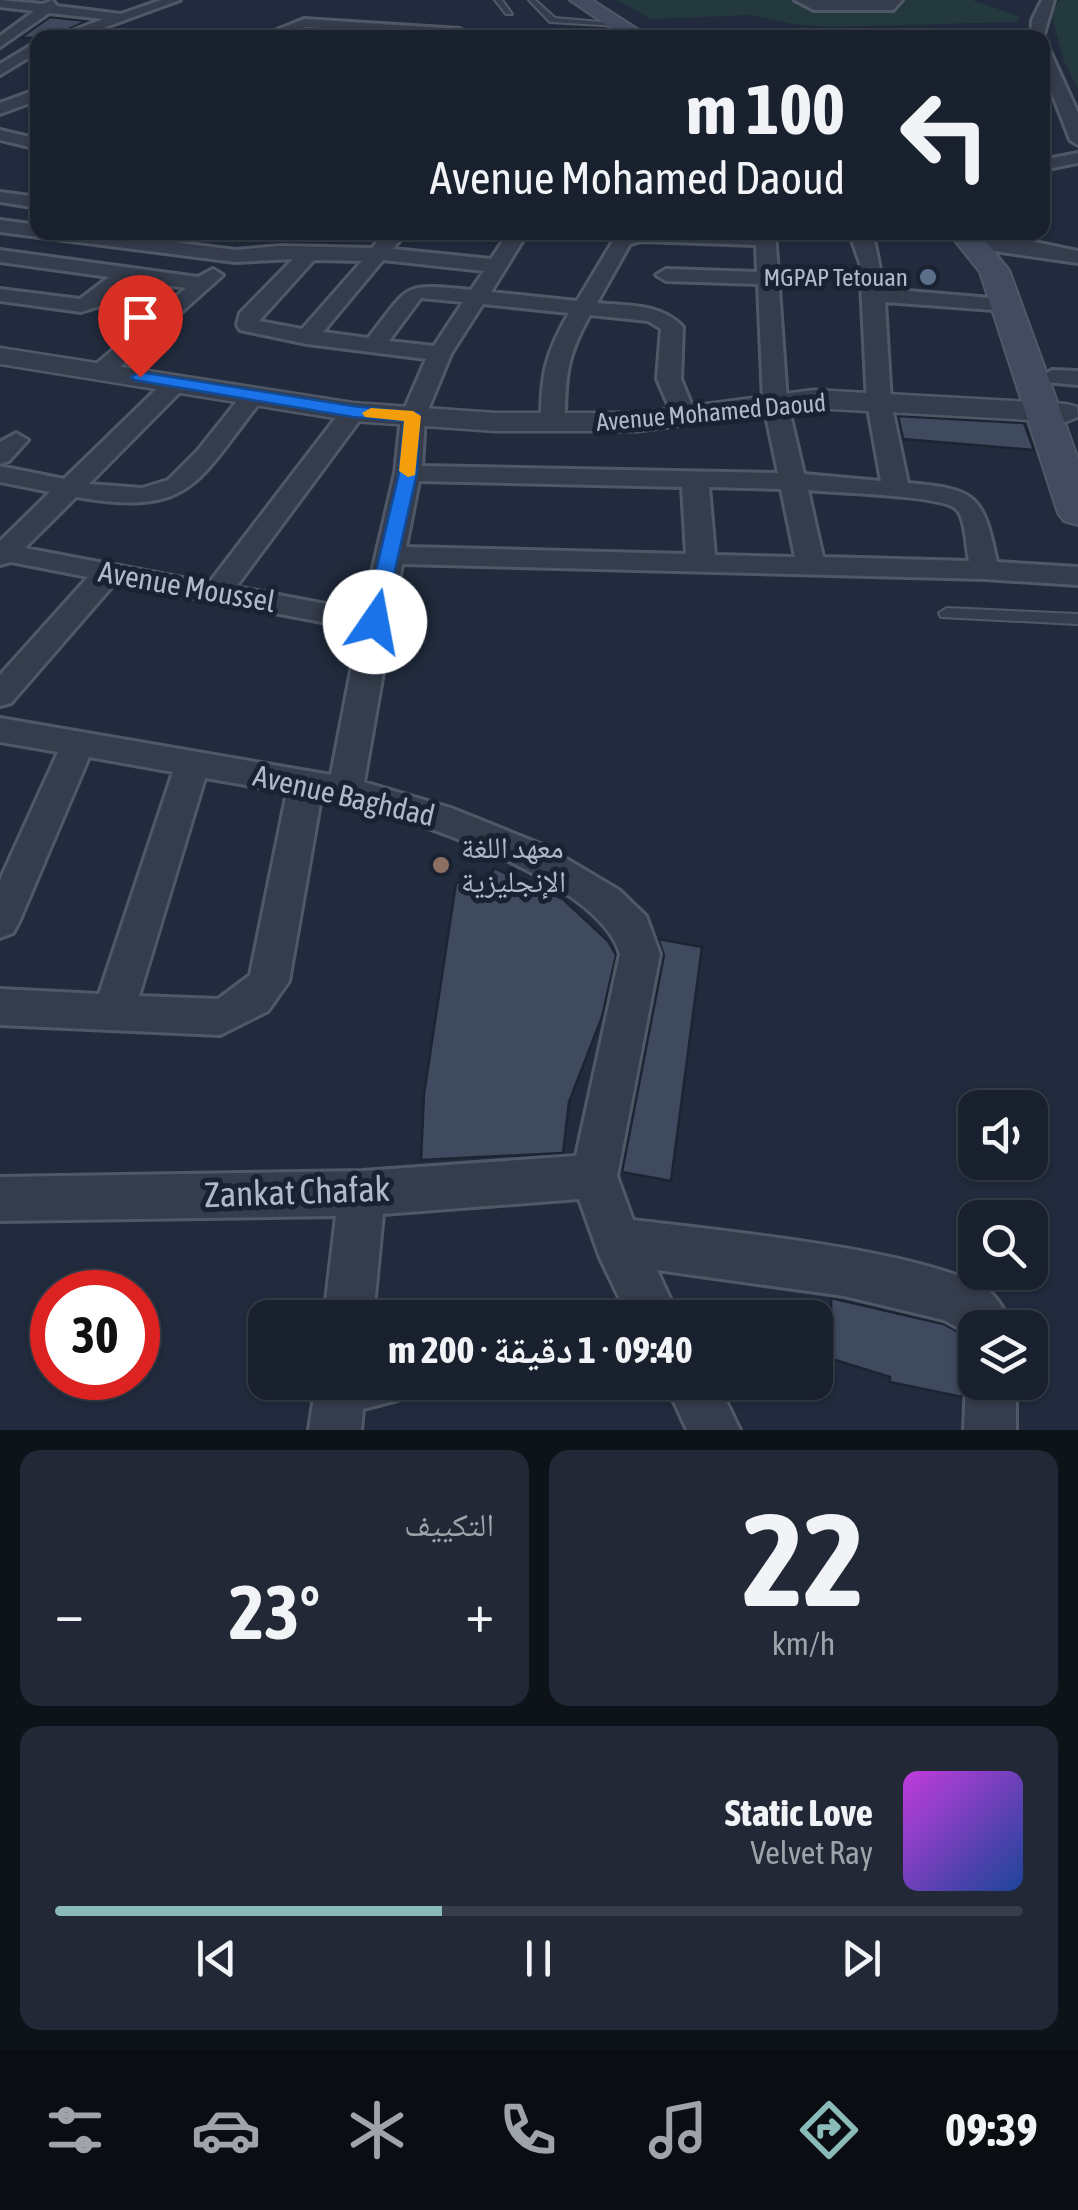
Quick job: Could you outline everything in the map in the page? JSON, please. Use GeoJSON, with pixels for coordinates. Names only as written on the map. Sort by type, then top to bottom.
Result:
{"type":"FeatureCollection","features":[{"type":"Feature","properties":{"kind":"main road"},"geometry":{"type":"LineString","coordinates":[[578,0],[628,30]]}},
{"type":"Feature","properties":{"kind":"main road"},"geometry":{"type":"LineString","coordinates":[[592,0],[642,30]]}},
{"type":"Feature","properties":{"kind":"main road"},"geometry":{"type":"LineString","coordinates":[[981,240],[1062,424]]}},
{"type":"Feature","properties":{"kind":"main road"},"geometry":{"type":"LineString","coordinates":[[983,240],[1006,255],[1065,378],[1062,424],[1078,513]]}},
{"type":"Feature","properties":{"kind":"street"},"geometry":{"type":"LineString","coordinates":[[86,30],[174,0]]}},
{"type":"Feature","properties":{"kind":"street"},"geometry":{"type":"LineString","coordinates":[[801,0],[814,6],[893,6],[896,0]]}},
{"type":"Feature","properties":{"kind":"street"},"geometry":{"type":"LineString","coordinates":[[1038,30],[1048,0]]}},
{"type":"Feature","properties":{"kind":"street"},"geometry":{"type":"LineString","coordinates":[[0,3],[52,4],[124,18]]}},
{"type":"Feature","properties":{"kind":"street"},"geometry":{"type":"LineString","coordinates":[[0,44],[52,4]]}},
{"type":"Feature","properties":{"kind":"street"},"geometry":{"type":"LineString","coordinates":[[283,30],[304,23],[443,30]]}},
{"type":"Feature","properties":{"kind":"street"},"geometry":{"type":"LineString","coordinates":[[384,30],[392,26]]}},
{"type":"Feature","properties":{"kind":"street"},"geometry":{"type":"LineString","coordinates":[[0,44],[30,45]]}},
{"type":"Feature","properties":{"kind":"street"},"geometry":{"type":"LineString","coordinates":[[4,81],[30,51]]}},
{"type":"Feature","properties":{"kind":"street"},"geometry":{"type":"LineString","coordinates":[[1050,68],[1078,140]]}},
{"type":"Feature","properties":{"kind":"street"},"geometry":{"type":"LineString","coordinates":[[30,97],[4,105],[14,129],[30,149]]}},
{"type":"Feature","properties":{"kind":"street"},"geometry":{"type":"LineString","coordinates":[[1050,163],[1078,158]]}},
{"type":"Feature","properties":{"kind":"street"},"geometry":{"type":"LineString","coordinates":[[0,197],[30,202]]}},
{"type":"Feature","properties":{"kind":"street"},"geometry":{"type":"LineString","coordinates":[[0,226],[30,230]]}},
{"type":"Feature","properties":{"kind":"street"},"geometry":{"type":"LineString","coordinates":[[1050,250],[1078,236]]}},
{"type":"Feature","properties":{"kind":"street"},"geometry":{"type":"LineString","coordinates":[[118,240],[235,256],[302,247],[497,266]]}},
{"type":"Feature","properties":{"kind":"street"},"geometry":{"type":"LineString","coordinates":[[212,253],[223,240]]}},
{"type":"Feature","properties":{"kind":"street"},"geometry":{"type":"LineString","coordinates":[[307,337],[390,240]]}},
{"type":"Feature","properties":{"kind":"street"},"geometry":{"type":"LineString","coordinates":[[345,790],[375,622],[408,473],[413,416],[440,354],[515,240]]}},
{"type":"Feature","properties":{"kind":"street"},"geometry":{"type":"LineString","coordinates":[[553,422],[556,361],[581,308],[623,240]]}},
{"type":"Feature","properties":{"kind":"street"},"geometry":{"type":"LineString","coordinates":[[765,240],[775,401],[811,566]]}},
{"type":"Feature","properties":{"kind":"street"},"geometry":{"type":"LineString","coordinates":[[863,240],[874,295],[878,402],[896,488]]}},
{"type":"Feature","properties":{"kind":"street"},"geometry":{"type":"LineString","coordinates":[[992,240],[1078,257]]}},
{"type":"Feature","properties":{"kind":"street"},"geometry":{"type":"LineString","coordinates":[[302,247],[246,322],[307,337],[440,354]]}},
{"type":"Feature","properties":{"kind":"street"},"geometry":{"type":"LineString","coordinates":[[103,370],[235,256]]}},
{"type":"Feature","properties":{"kind":"street"},"geometry":{"type":"LineString","coordinates":[[0,272],[9,257],[202,284]]}},
{"type":"Feature","properties":{"kind":"street"},"geometry":{"type":"LineString","coordinates":[[0,295],[81,306],[93,302],[126,273]]}},
{"type":"Feature","properties":{"kind":"street"},"geometry":{"type":"LineString","coordinates":[[666,275],[766,278]]}},
{"type":"Feature","properties":{"kind":"street"},"geometry":{"type":"LineString","coordinates":[[373,346],[414,294],[437,291],[654,315],[670,322],[669,379],[686,418]]}},
{"type":"Feature","properties":{"kind":"street"},"geometry":{"type":"LineString","coordinates":[[874,295],[1007,305]]}},
{"type":"Feature","properties":{"kind":"street","name":"Avenue Mohamed Daoud"},"geometry":{"type":"LineString","coordinates":[[0,357],[103,370],[353,412],[413,416],[634,423],[686,418],[775,401],[878,402],[1062,424]]}},
{"type":"Feature","properties":{"kind":"street"},"geometry":{"type":"LineString","coordinates":[[1,554],[176,383]]}},
{"type":"Feature","properties":{"kind":"street"},"geometry":{"type":"LineString","coordinates":[[0,474],[147,497],[161,495],[180,484],[253,396]]}},
{"type":"Feature","properties":{"kind":"street"},"geometry":{"type":"LineString","coordinates":[[218,591],[353,412]]}},
{"type":"Feature","properties":{"kind":"street"},"geometry":{"type":"LineString","coordinates":[[408,473],[792,481],[932,493],[964,502],[974,513],[985,570]]}},
{"type":"Feature","properties":{"kind":"street"},"geometry":{"type":"LineString","coordinates":[[694,480],[701,562]]}},
{"type":"Feature","properties":{"kind":"street","name":"Avenue Moussel"},"geometry":{"type":"LineString","coordinates":[[1,554],[375,622]]}},
{"type":"Feature","properties":{"kind":"street"},"geometry":{"type":"LineString","coordinates":[[389,554],[985,570],[1078,576]]}},
{"type":"Feature","properties":{"kind":"street"},"geometry":{"type":"LineString","coordinates":[[0,695],[108,573]]}},
{"type":"Feature","properties":{"kind":"street","name":"Avenue Baghdad"},"geometry":{"type":"LineString","coordinates":[[0,730],[345,790],[483,833],[570,876],[606,901],[632,926],[640,954],[594,1176]]}},
{"type":"Feature","properties":{"kind":"street"},"geometry":{"type":"LineString","coordinates":[[0,922],[79,741]]}},
{"type":"Feature","properties":{"kind":"street"},"geometry":{"type":"LineString","coordinates":[[113,1014],[193,763]]}},
{"type":"Feature","properties":{"kind":"street"},"geometry":{"type":"LineString","coordinates":[[0,1006],[220,1018],[242,1009],[260,995],[269,981],[306,784]]}},
{"type":"Feature","properties":{"kind":"street"},"geometry":{"type":"LineString","coordinates":[[594,1176],[617,1241],[646,1300]]}},
{"type":"Feature","properties":{"kind":"street","name":"Zankat Chafak"},"geometry":{"type":"LineString","coordinates":[[0,1199],[362,1192],[594,1176]]}},
{"type":"Feature","properties":{"kind":"street"},"geometry":{"type":"LineString","coordinates":[[350,1300],[362,1192]]}},
{"type":"Feature","properties":{"kind":"street"},"geometry":{"type":"LineString","coordinates":[[617,1241],[844,1272],[952,1298],[974,1310]]}},
{"type":"Feature","properties":{"kind":"street"},"geometry":{"type":"LineString","coordinates":[[699,1400],[714,1430]]}},
{"type":"Feature","properties":{"kind":"street"},"geometry":{"type":"LineString","coordinates":[[990,1430],[991,1400]]}},
{"type":"Feature","properties":{"kind":"lane"},"geometry":{"type":"LineString","coordinates":[[498,0],[509,12]]}},
{"type":"Feature","properties":{"kind":"lane"},"geometry":{"type":"LineString","coordinates":[[532,2],[553,20],[619,24]]}},
{"type":"Feature","properties":{"kind":"lane"},"geometry":{"type":"LineString","coordinates":[[947,613],[1078,619]]}},
{"type":"Feature","properties":{"kind":"green space"},"geometry":{"type":"Polygon","coordinates":[[[617,0],[972,0],[1018,16],[1018,22],[829,27],[752,15],[651,19],[617,0]]]}},
{"type":"Feature","properties":{"kind":"green space"},"geometry":{"type":"Polygon","coordinates":[[[1059,0],[1078,0],[1078,89],[1064,61],[1051,13],[1059,0]]]}},
{"type":"Feature","properties":{"kind":"building"},"geometry":{"type":"Polygon","coordinates":[[[50,17],[87,21],[67,30],[31,30],[50,17]]]}},
{"type":"Feature","properties":{"kind":"building"},"geometry":{"type":"Polygon","coordinates":[[[898,416],[1024,423],[1034,450],[903,439],[898,416]]]}},
{"type":"Feature","properties":{"kind":"building"},"geometry":{"type":"Polygon","coordinates":[[[494,868],[563,899],[608,941],[616,955],[602,1017],[569,1102],[563,1153],[421,1160],[424,1094],[456,883],[491,878],[494,868]]]}},
{"type":"Feature","properties":{"kind":"building"},"geometry":{"type":"Polygon","coordinates":[[[658,939],[702,947],[671,1181],[622,1172],[664,955],[658,939]]]}},
{"type":"Feature","properties":{"kind":"building"},"geometry":{"type":"Polygon","coordinates":[[[831,1300],[943,1324],[955,1330],[958,1396],[890,1382],[890,1377],[833,1359],[831,1300]]]}},
{"type":"Feature","properties":{"kind":"slow traffic"},"geometry":{"type":"LineString","coordinates":[[371,413],[413,416],[408,471]]}},
{"type":"Feature","properties":{"kind":"place","name":"MGPAP Tetouan"},"geometry":{"type":"Point","coordinates":[928,277]}},
{"type":"Feature","properties":{"kind":"place","name":"معهد اللغة الإنجليزية"},"geometry":{"type":"Point","coordinates":[441,865]}},
{"type":"Feature","properties":{"kind":"route"},"geometry":{"type":"LineString","coordinates":[[140,377],[353,412],[413,416],[408,473],[375,622]]}}]}
